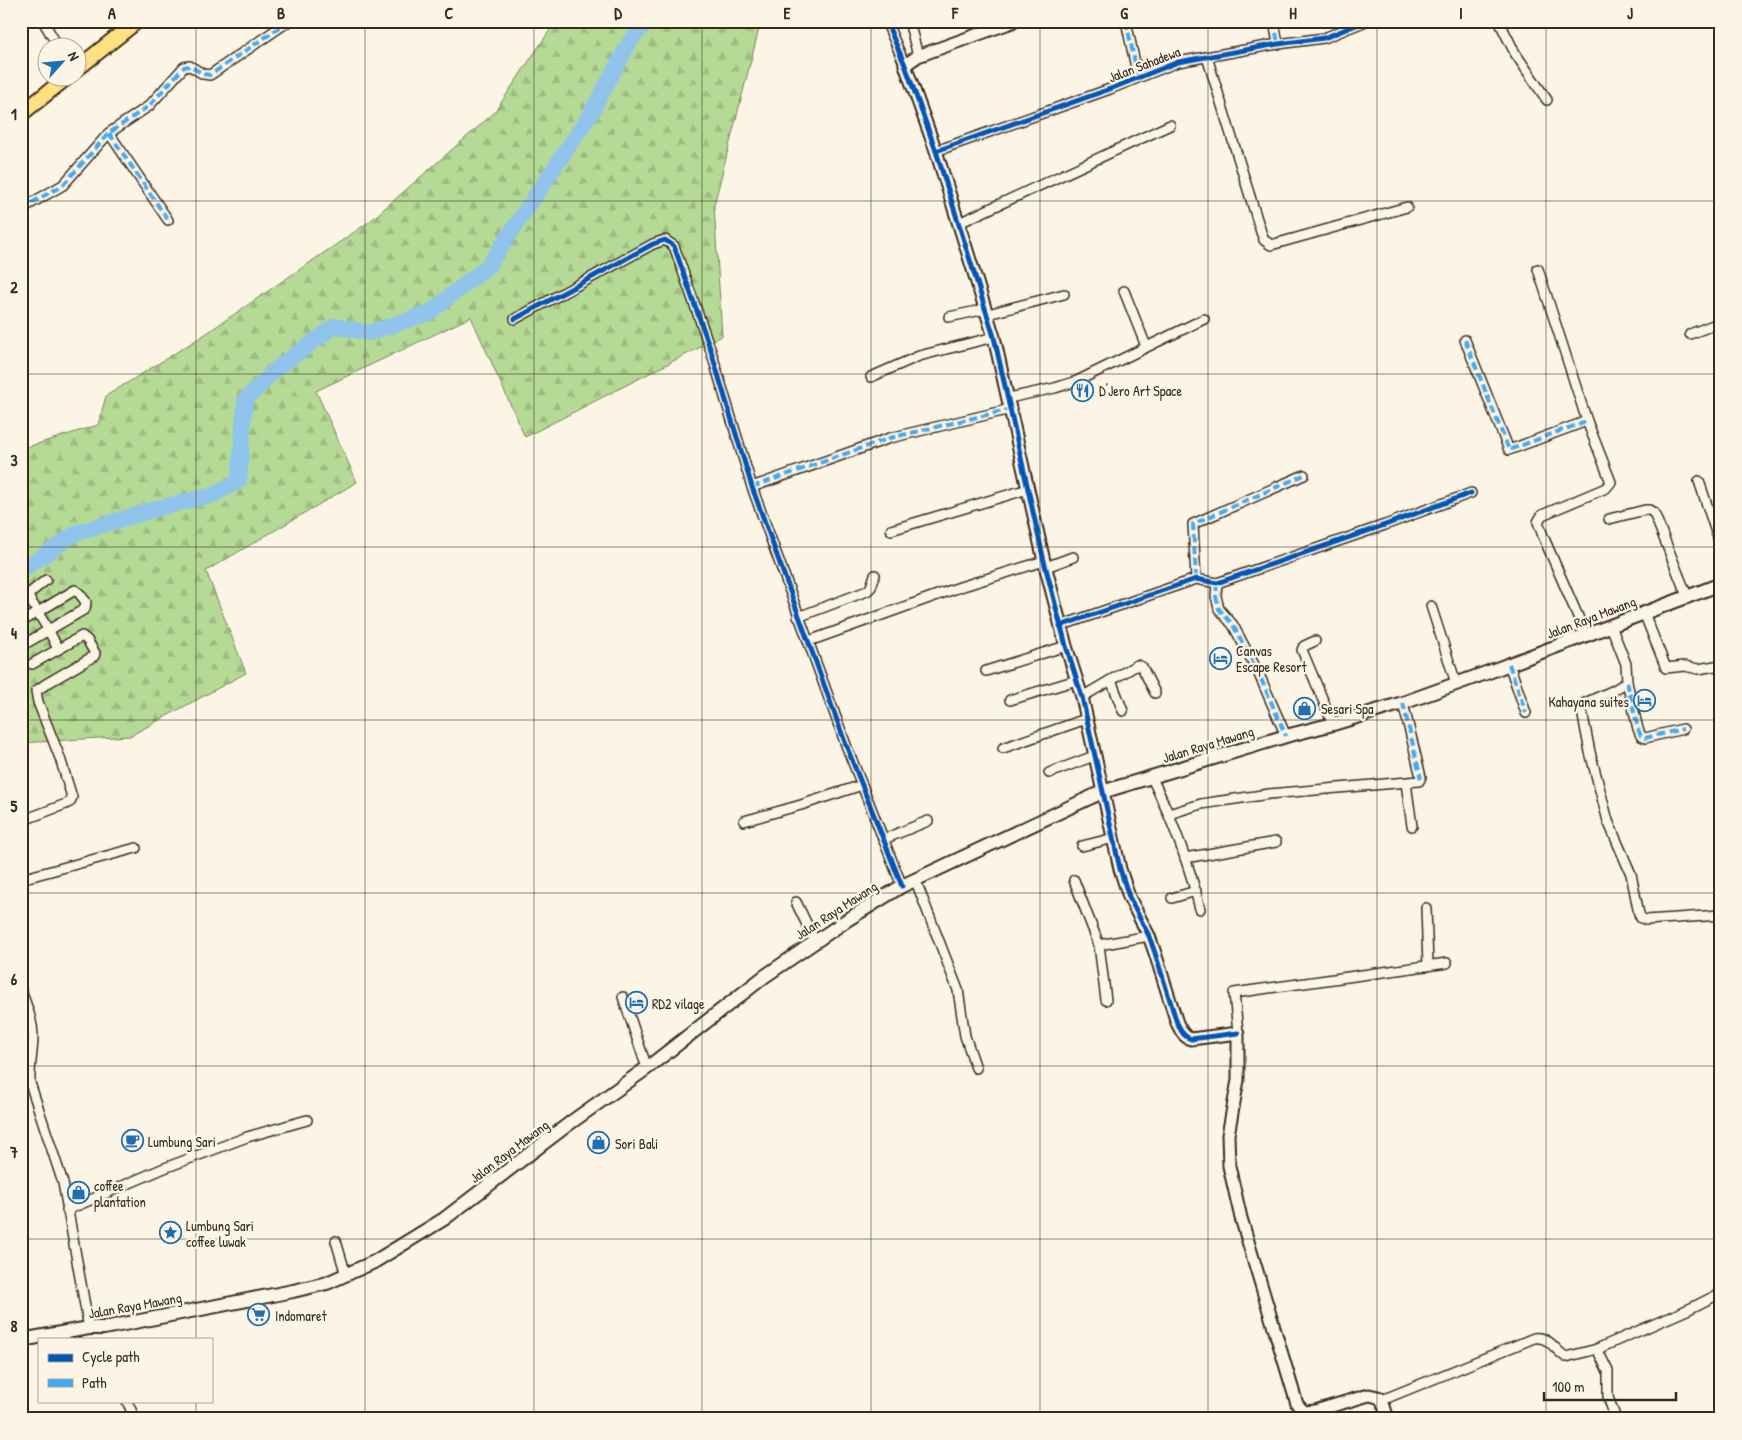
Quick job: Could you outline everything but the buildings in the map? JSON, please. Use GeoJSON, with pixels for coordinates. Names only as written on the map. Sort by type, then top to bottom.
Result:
{"type":"FeatureCollection","features":[{"type":"Feature","properties":{"kind":"main road"},"geometry":{"type":"LineString","coordinates":[[88,60],[137,21]]}},
{"type":"Feature","properties":{"kind":"main road"},"geometry":{"type":"LineString","coordinates":[[21,114],[54,88]]}},
{"type":"Feature","properties":{"kind":"main road","name":"Jalan Raya Mawang"},"geometry":{"type":"LineString","coordinates":[[21,1340],[89,1328],[105,1333],[327,1283],[346,1275],[374,1262],[429,1229],[647,1068],[700,1025],[814,941],[914,879],[1102,792],[1403,702],[1721,584]]}},
{"type":"Feature","properties":{"kind":"street"},"geometry":{"type":"LineString","coordinates":[[43,21],[53,38]]}},
{"type":"Feature","properties":{"kind":"street"},"geometry":{"type":"LineString","coordinates":[[21,209],[63,185],[109,133],[149,106],[184,67],[190,66],[203,74],[210,75],[289,21]]}},
{"type":"Feature","properties":{"kind":"street"},"geometry":{"type":"LineString","coordinates":[[886,21],[905,65],[936,151],[994,337],[1045,564],[1060,626],[1082,696],[1120,869],[1129,897],[1149,936],[1177,1023],[1183,1034],[1187,1038],[1192,1039],[1238,1033]]}},
{"type":"Feature","properties":{"kind":"street"},"geometry":{"type":"LineString","coordinates":[[909,21],[918,56]]}},
{"type":"Feature","properties":{"kind":"street"},"geometry":{"type":"LineString","coordinates":[[905,65],[918,56],[1015,21]]}},
{"type":"Feature","properties":{"kind":"street"},"geometry":{"type":"LineString","coordinates":[[1126,21],[1138,77]]}},
{"type":"Feature","properties":{"kind":"street"},"geometry":{"type":"LineString","coordinates":[[1274,21],[1278,44]]}},
{"type":"Feature","properties":{"kind":"street","name":"Jalan Sahadewa"},"geometry":{"type":"LineString","coordinates":[[936,151],[1178,62],[1278,44],[1324,38],[1366,21]]}},
{"type":"Feature","properties":{"kind":"street"},"geometry":{"type":"LineString","coordinates":[[1499,21],[1515,53],[1547,100]]}},
{"type":"Feature","properties":{"kind":"street"},"geometry":{"type":"LineString","coordinates":[[1207,57],[1261,232],[1267,243],[1271,245],[1285,242],[1407,207]]}},
{"type":"Feature","properties":{"kind":"street"},"geometry":{"type":"LineString","coordinates":[[959,223],[1170,124]]}},
{"type":"Feature","properties":{"kind":"street"},"geometry":{"type":"LineString","coordinates":[[109,133],[168,220]]}},
{"type":"Feature","properties":{"kind":"street"},"geometry":{"type":"LineString","coordinates":[[515,320],[653,244],[665,240],[674,246],[711,351],[752,487],[798,617],[902,886]]}},
{"type":"Feature","properties":{"kind":"street"},"geometry":{"type":"LineString","coordinates":[[1538,269],[1587,421],[1611,482],[1606,488],[1542,515],[1538,522],[1586,635]]}},
{"type":"Feature","properties":{"kind":"street"},"geometry":{"type":"LineString","coordinates":[[1124,291],[1146,346]]}},
{"type":"Feature","properties":{"kind":"street"},"geometry":{"type":"LineString","coordinates":[[949,317],[987,312],[1064,294]]}},
{"type":"Feature","properties":{"kind":"street"},"geometry":{"type":"LineString","coordinates":[[752,487],[890,438],[1010,403],[1077,381],[1204,319]]}},
{"type":"Feature","properties":{"kind":"street"},"geometry":{"type":"LineString","coordinates":[[1690,334],[1721,322]]}},
{"type":"Feature","properties":{"kind":"street"},"geometry":{"type":"LineString","coordinates":[[871,377],[920,356],[994,337]]}},
{"type":"Feature","properties":{"kind":"street"},"geometry":{"type":"LineString","coordinates":[[1465,340],[1509,450],[1587,421]]}},
{"type":"Feature","properties":{"kind":"street"},"geometry":{"type":"LineString","coordinates":[[1196,579],[1193,524],[1304,475]]}},
{"type":"Feature","properties":{"kind":"street"},"geometry":{"type":"LineString","coordinates":[[1699,481],[1721,547]]}},
{"type":"Feature","properties":{"kind":"street"},"geometry":{"type":"LineString","coordinates":[[891,530],[1028,489]]}},
{"type":"Feature","properties":{"kind":"street"},"geometry":{"type":"LineString","coordinates":[[1060,626],[1196,579],[1217,583],[1471,493]]}},
{"type":"Feature","properties":{"kind":"street"},"geometry":{"type":"LineString","coordinates":[[1609,519],[1646,510],[1654,513],[1687,596]]}},
{"type":"Feature","properties":{"kind":"street"},"geometry":{"type":"LineString","coordinates":[[808,641],[960,587],[1073,557]]}},
{"type":"Feature","properties":{"kind":"street"},"geometry":{"type":"LineString","coordinates":[[798,617],[867,591],[871,587],[876,575]]}},
{"type":"Feature","properties":{"kind":"street"},"geometry":{"type":"LineString","coordinates":[[46,580],[28,596],[58,649]]}},
{"type":"Feature","properties":{"kind":"street"},"geometry":{"type":"LineString","coordinates":[[1217,583],[1216,596],[1219,609],[1233,625],[1258,672],[1286,736]]}},
{"type":"Feature","properties":{"kind":"street"},"geometry":{"type":"LineString","coordinates":[[21,622],[75,590],[86,602],[85,609],[28,642]]}},
{"type":"Feature","properties":{"kind":"street"},"geometry":{"type":"LineString","coordinates":[[1431,606],[1456,683]]}},
{"type":"Feature","properties":{"kind":"street"},"geometry":{"type":"LineString","coordinates":[[1644,613],[1666,668],[1685,666],[1698,669],[1721,665]]}},
{"type":"Feature","properties":{"kind":"street"},"geometry":{"type":"LineString","coordinates":[[1611,626],[1626,664],[1627,682],[1641,736],[1646,738],[1683,729]]}},
{"type":"Feature","properties":{"kind":"street"},"geometry":{"type":"LineString","coordinates":[[21,821],[66,804],[72,798],[60,758],[38,702],[36,692],[46,684],[94,656],[95,653],[87,640],[82,636],[32,664]]}},
{"type":"Feature","properties":{"kind":"street"},"geometry":{"type":"LineString","coordinates":[[1315,641],[1304,646],[1302,650],[1333,724]]}},
{"type":"Feature","properties":{"kind":"street"},"geometry":{"type":"LineString","coordinates":[[986,671],[1066,646]]}},
{"type":"Feature","properties":{"kind":"street"},"geometry":{"type":"LineString","coordinates":[[1509,664],[1526,713]]}},
{"type":"Feature","properties":{"kind":"street"},"geometry":{"type":"LineString","coordinates":[[1082,696],[1137,665],[1142,667],[1155,693]]}},
{"type":"Feature","properties":{"kind":"street"},"geometry":{"type":"LineString","coordinates":[[1010,700],[1077,680]]}},
{"type":"Feature","properties":{"kind":"street"},"geometry":{"type":"LineString","coordinates":[[1111,680],[1123,711]]}},
{"type":"Feature","properties":{"kind":"street"},"geometry":{"type":"LineString","coordinates":[[1627,682],[1581,706],[1590,752],[1608,821],[1628,866],[1639,914],[1641,918],[1646,920],[1721,915]]}},
{"type":"Feature","properties":{"kind":"street"},"geometry":{"type":"LineString","coordinates":[[1169,814],[1201,804],[1269,794],[1419,781],[1421,777],[1403,702]]}},
{"type":"Feature","properties":{"kind":"street"},"geometry":{"type":"LineString","coordinates":[[1003,748],[1086,719]]}},
{"type":"Feature","properties":{"kind":"street"},"geometry":{"type":"LineString","coordinates":[[1049,773],[1094,756]]}},
{"type":"Feature","properties":{"kind":"street"},"geometry":{"type":"LineString","coordinates":[[1151,776],[1169,814],[1196,891],[1200,910]]}},
{"type":"Feature","properties":{"kind":"street"},"geometry":{"type":"LineString","coordinates":[[1406,783],[1412,826]]}},
{"type":"Feature","properties":{"kind":"street"},"geometry":{"type":"LineString","coordinates":[[744,821],[862,785]]}},
{"type":"Feature","properties":{"kind":"street"},"geometry":{"type":"LineString","coordinates":[[884,840],[928,821]]}},
{"type":"Feature","properties":{"kind":"street"},"geometry":{"type":"LineString","coordinates":[[1082,846],[1114,838]]}},
{"type":"Feature","properties":{"kind":"street"},"geometry":{"type":"LineString","coordinates":[[1185,858],[1276,842]]}},
{"type":"Feature","properties":{"kind":"street"},"geometry":{"type":"LineString","coordinates":[[21,879],[136,848]]}},
{"type":"Feature","properties":{"kind":"street"},"geometry":{"type":"LineString","coordinates":[[914,879],[958,990],[965,1036],[976,1068]]}},
{"type":"Feature","properties":{"kind":"street"},"geometry":{"type":"LineString","coordinates":[[1074,880],[1099,944],[1106,1000]]}},
{"type":"Feature","properties":{"kind":"street"},"geometry":{"type":"LineString","coordinates":[[1172,898],[1196,891]]}},
{"type":"Feature","properties":{"kind":"street"},"geometry":{"type":"LineString","coordinates":[[796,902],[814,941]]}},
{"type":"Feature","properties":{"kind":"street"},"geometry":{"type":"LineString","coordinates":[[1426,908],[1428,966]]}},
{"type":"Feature","properties":{"kind":"street"},"geometry":{"type":"LineString","coordinates":[[1099,944],[1149,936]]}},
{"type":"Feature","properties":{"kind":"street"},"geometry":{"type":"LineString","coordinates":[[1388,1419],[1382,1400],[1369,1395],[1315,1411],[1304,1412],[1297,1404],[1241,1218],[1229,1166],[1228,1135],[1238,1080],[1238,1033],[1234,993],[1447,964]]}},
{"type":"Feature","properties":{"kind":"street"},"geometry":{"type":"LineString","coordinates":[[21,990],[33,1034],[29,1068],[30,1083],[63,1183],[89,1328]]}},
{"type":"Feature","properties":{"kind":"street"},"geometry":{"type":"LineString","coordinates":[[623,997],[647,1068]]}},
{"type":"Feature","properties":{"kind":"street"},"geometry":{"type":"LineString","coordinates":[[67,1210],[154,1173],[247,1137],[307,1120]]}},
{"type":"Feature","properties":{"kind":"street"},"geometry":{"type":"LineString","coordinates":[[336,1241],[346,1275]]}},
{"type":"Feature","properties":{"kind":"street"},"geometry":{"type":"LineString","coordinates":[[1382,1400],[1534,1338],[1541,1337],[1546,1339],[1566,1357],[1597,1349],[1721,1293]]}},
{"type":"Feature","properties":{"kind":"street"},"geometry":{"type":"LineString","coordinates":[[1597,1349],[1609,1375],[1608,1397],[1616,1419]]}},
{"type":"Feature","properties":{"kind":"street"},"geometry":{"type":"LineString","coordinates":[[127,1402],[135,1419]]}},
{"type":"Feature","properties":{"kind":"green space"},"geometry":{"type":"Polygon","coordinates":[[[556,21],[761,21],[714,205],[722,336],[525,437],[471,317],[316,391],[357,482],[206,571],[246,673],[130,736],[21,743],[21,449],[98,425],[106,396],[201,337],[369,222],[494,113],[556,21]]]}},
{"type":"Feature","properties":{"kind":"waterway"},"geometry":{"type":"LineString","coordinates":[[21,571],[76,533],[162,507],[213,495],[239,481],[245,400],[277,368],[335,326],[369,333],[429,313],[489,265],[590,115],[629,43],[647,21]]}},
{"type":"Feature","properties":{"kind":"marked path"},"geometry":{"type":"LineString","coordinates":[[21,209],[63,185],[109,133],[149,106],[184,67],[190,66],[203,74],[210,75],[289,21]]}},
{"type":"Feature","properties":{"kind":"marked path"},"geometry":{"type":"LineString","coordinates":[[1126,21],[1138,77]]}},
{"type":"Feature","properties":{"kind":"marked path"},"geometry":{"type":"LineString","coordinates":[[1274,21],[1278,44]]}},
{"type":"Feature","properties":{"kind":"marked path"},"geometry":{"type":"LineString","coordinates":[[109,133],[168,220]]}},
{"type":"Feature","properties":{"kind":"marked path"},"geometry":{"type":"LineString","coordinates":[[1465,340],[1509,450],[1587,421]]}},
{"type":"Feature","properties":{"kind":"marked path"},"geometry":{"type":"LineString","coordinates":[[752,487],[890,438],[1011,409]]}},
{"type":"Feature","properties":{"kind":"marked path"},"geometry":{"type":"LineString","coordinates":[[1196,579],[1193,524],[1304,475]]}},
{"type":"Feature","properties":{"kind":"marked path"},"geometry":{"type":"LineString","coordinates":[[1217,583],[1216,596],[1219,609],[1233,625],[1258,672],[1286,736]]}},
{"type":"Feature","properties":{"kind":"marked path"},"geometry":{"type":"LineString","coordinates":[[1509,664],[1526,713]]}},
{"type":"Feature","properties":{"kind":"marked path"},"geometry":{"type":"LineString","coordinates":[[1627,682],[1641,736],[1645,738],[1683,729]]}},
{"type":"Feature","properties":{"kind":"marked path"},"geometry":{"type":"LineString","coordinates":[[1403,703],[1421,779]]}},
{"type":"Feature","properties":{"kind":"cycle path"},"geometry":{"type":"LineString","coordinates":[[886,21],[905,65],[936,151],[994,337],[1044,561],[1066,646],[1082,697],[1120,869],[1129,897],[1149,936],[1177,1023],[1184,1035],[1191,1039],[1238,1033]]}},
{"type":"Feature","properties":{"kind":"cycle path"},"geometry":{"type":"LineString","coordinates":[[936,151],[1110,89],[1178,62],[1278,44],[1324,38],[1366,21]]}},
{"type":"Feature","properties":{"kind":"cycle path"},"geometry":{"type":"LineString","coordinates":[[515,319],[653,244],[665,240],[674,246],[711,351],[752,487],[846,745],[902,886]]}},
{"type":"Feature","properties":{"kind":"cycle path"},"geometry":{"type":"LineString","coordinates":[[1060,626],[1196,579],[1217,583],[1471,493]]}},
{"type":"Feature","properties":{"kind":"place","name":"D'Jero Art Space"},"geometry":{"type":"Point","coordinates":[1083,390]}},
{"type":"Feature","properties":{"kind":"place","name":"Canvas Escape Resort"},"geometry":{"type":"Point","coordinates":[1220,658]}},
{"type":"Feature","properties":{"kind":"place","name":"Kahayana suites"},"geometry":{"type":"Point","coordinates":[1645,701]}},
{"type":"Feature","properties":{"kind":"place","name":"Sesari Spa"},"geometry":{"type":"Point","coordinates":[1305,708]}},
{"type":"Feature","properties":{"kind":"place","name":"RD2 vilage"},"geometry":{"type":"Point","coordinates":[636,1003]}},
{"type":"Feature","properties":{"kind":"place","name":"Lumbung Sari"},"geometry":{"type":"Point","coordinates":[132,1141]}},
{"type":"Feature","properties":{"kind":"place","name":"Sori Bali"},"geometry":{"type":"Point","coordinates":[599,1143]}},
{"type":"Feature","properties":{"kind":"place","name":"coffee plantation"},"geometry":{"type":"Point","coordinates":[78,1193]}},
{"type":"Feature","properties":{"kind":"place","name":"Lumbung Sari coffee luwak"},"geometry":{"type":"Point","coordinates":[170,1233]}},
{"type":"Feature","properties":{"kind":"place","name":"Indomaret"},"geometry":{"type":"Point","coordinates":[259,1315]}}]}
